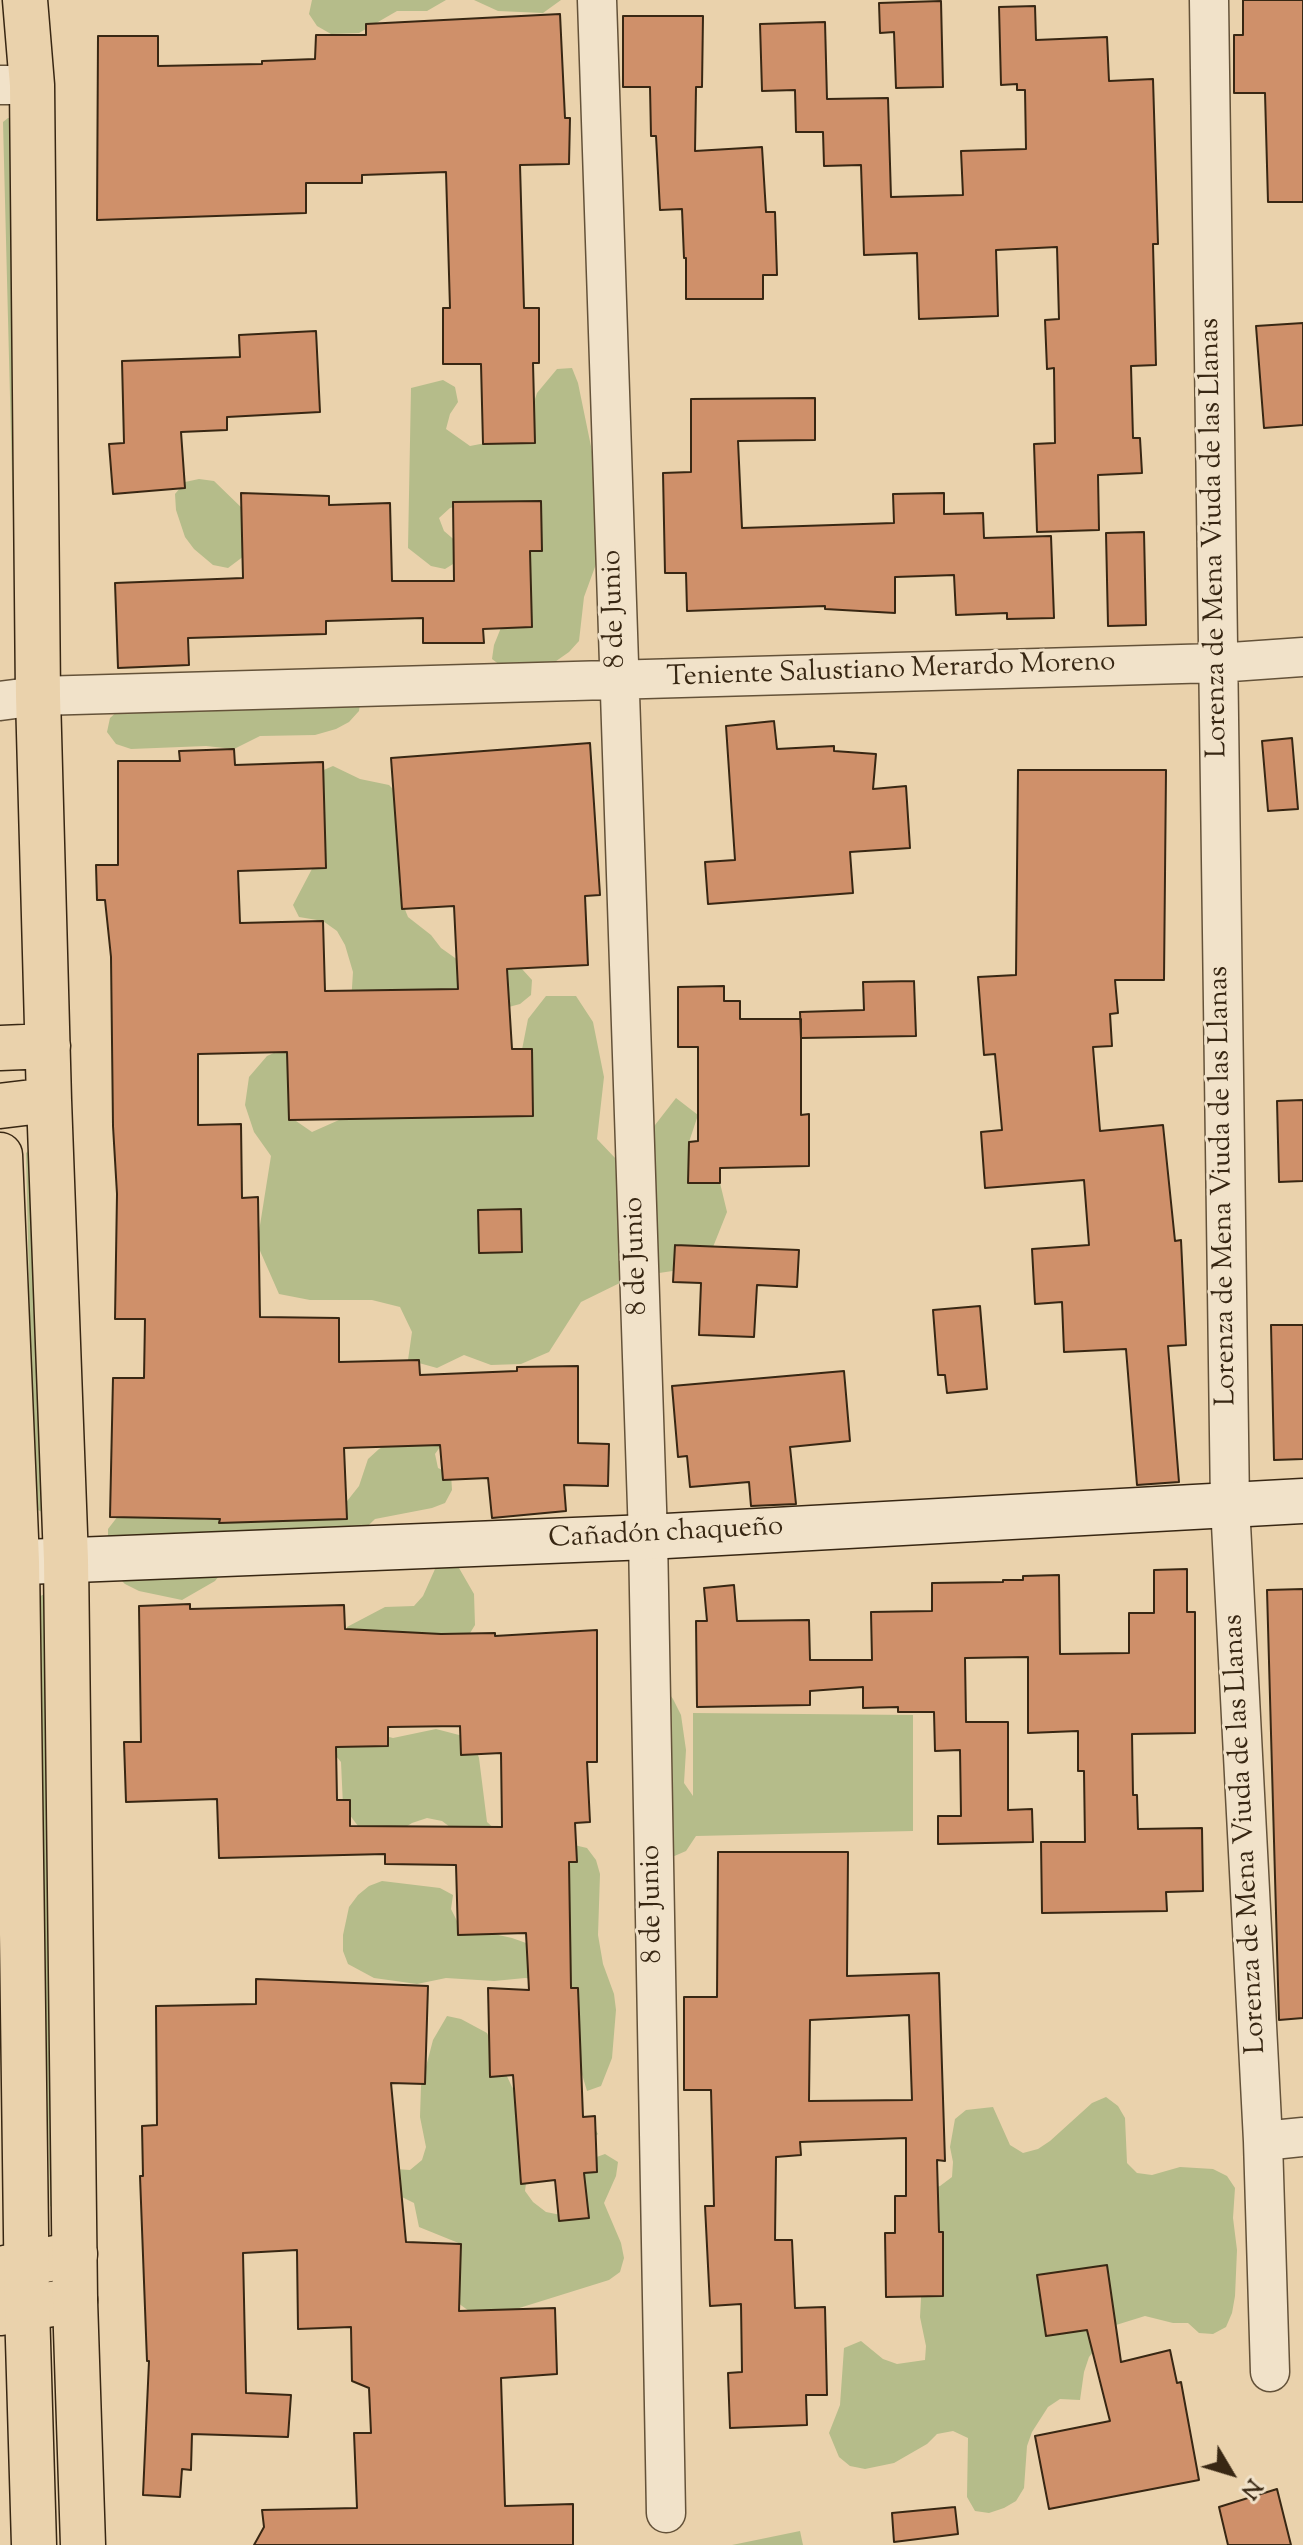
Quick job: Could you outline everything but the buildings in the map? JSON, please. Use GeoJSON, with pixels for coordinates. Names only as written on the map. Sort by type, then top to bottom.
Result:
{"type":"FeatureCollection","features":[{"type":"Feature","properties":{"kind":"main road"},"geometry":{"type":"LineString","coordinates":[[25,0],[16,85],[19,698],[48,1046],[49,1100],[28,1562],[13,2266],[34,2545]]}},
{"type":"Feature","properties":{"kind":"main road"},"geometry":{"type":"LineString","coordinates":[[0,1048],[48,1046]]}},
{"type":"Feature","properties":{"kind":"main road"},"geometry":{"type":"LineString","coordinates":[[0,1106],[49,1100]]}},
{"type":"Feature","properties":{"kind":"main road"},"geometry":{"type":"LineString","coordinates":[[0,1155],[75,2254],[83,2545]]}},
{"type":"Feature","properties":{"kind":"main road","name":"Cañadón chaqueño"},"geometry":{"type":"LineString","coordinates":[[28,1562],[648,1537],[1303,1501]]}},
{"type":"Feature","properties":{"kind":"main road"},"geometry":{"type":"LineString","coordinates":[[13,2266],[75,2254]]}},
{"type":"Feature","properties":{"kind":"main road"},"geometry":{"type":"LineString","coordinates":[[14,2310],[75,2300]]}},
{"type":"Feature","properties":{"kind":"street","name":"8 de Junio"},"geometry":{"type":"LineString","coordinates":[[597,0],[648,1537],[666,2513]]}},
{"type":"Feature","properties":{"kind":"street","name":"Lorenza de Mena Viuda de las Llanas"},"geometry":{"type":"LineString","coordinates":[[1209,0],[1230,1505],[1263,2141],[1270,2372]]}},
{"type":"Feature","properties":{"kind":"street","name":"Teniente Salustiano Merardo Moreno"},"geometry":{"type":"LineString","coordinates":[[19,698],[1217,663],[1303,657]]}},
{"type":"Feature","properties":{"kind":"street"},"geometry":{"type":"LineString","coordinates":[[1263,2141],[1303,2137]]}},
{"type":"Feature","properties":{"kind":"green space"},"geometry":{"type":"Polygon","coordinates":[[[312,0],[446,0],[427,11],[397,11],[359,33],[331,34],[317,26],[309,14],[312,0]]]}},
{"type":"Feature","properties":{"kind":"green space"},"geometry":{"type":"Polygon","coordinates":[[[474,0],[561,0],[543,13],[498,11],[474,0]]]}},
{"type":"Feature","properties":{"kind":"green space"},"geometry":{"type":"Polygon","coordinates":[[[13,118],[17,673],[3,122],[13,118]]]}},
{"type":"Feature","properties":{"kind":"green space"},"geometry":{"type":"Polygon","coordinates":[[[572,368],[594,461],[599,556],[584,597],[579,641],[569,652],[532,678],[504,668],[492,659],[494,645],[517,588],[466,504],[450,508],[439,518],[444,531],[465,549],[458,561],[445,569],[431,566],[408,548],[411,388],[443,380],[455,387],[458,402],[450,414],[446,429],[470,446],[496,441],[534,402],[537,393],[557,369],[572,368]]]}},
{"type":"Feature","properties":{"kind":"green space"},"geometry":{"type":"Polygon","coordinates":[[[199,479],[214,481],[245,511],[252,550],[228,568],[213,565],[194,549],[185,537],[176,510],[175,494],[185,482],[199,479]]]}},
{"type":"Feature","properties":{"kind":"green space"},"geometry":{"type":"Polygon","coordinates":[[[361,696],[359,711],[349,722],[336,729],[315,735],[260,736],[234,749],[206,746],[131,749],[116,744],[107,732],[110,718],[120,709],[361,696]]]}},
{"type":"Feature","properties":{"kind":"green space"},"geometry":{"type":"Polygon","coordinates":[[[333,766],[360,779],[389,785],[399,795],[403,840],[399,888],[408,917],[431,935],[441,948],[465,965],[494,970],[522,969],[532,980],[531,995],[520,1004],[505,1008],[351,1003],[353,972],[337,931],[323,921],[299,917],[293,905],[313,867],[319,772],[333,766]]]}},
{"type":"Feature","properties":{"kind":"green space"},"geometry":{"type":"Polygon","coordinates":[[[546,996],[576,996],[593,1022],[604,1077],[597,1139],[616,1159],[641,1143],[676,1098],[698,1115],[689,1142],[694,1172],[720,1183],[727,1212],[711,1252],[686,1269],[632,1277],[581,1302],[549,1352],[521,1364],[491,1365],[464,1355],[437,1368],[408,1360],[412,1332],[400,1307],[372,1300],[310,1300],[279,1294],[257,1244],[271,1156],[254,1132],[245,1105],[249,1077],[267,1056],[294,1044],[296,1121],[312,1132],[339,1120],[356,1098],[517,1075],[528,1019],[546,996]]]}},
{"type":"Feature","properties":{"kind":"green space"},"geometry":{"type":"Polygon","coordinates":[[[32,1147],[44,1513],[34,1508],[26,1153],[32,1147]]]}},
{"type":"Feature","properties":{"kind":"green space"},"geometry":{"type":"Polygon","coordinates":[[[452,1430],[435,1454],[438,1468],[451,1474],[452,1490],[445,1503],[375,1519],[341,1552],[234,1557],[215,1581],[182,1600],[139,1591],[115,1574],[108,1546],[108,1529],[118,1516],[175,1514],[205,1520],[340,1510],[359,1486],[368,1459],[379,1449],[392,1442],[452,1430]]]}},
{"type":"Feature","properties":{"kind":"green space"},"geometry":{"type":"Polygon","coordinates":[[[447,1561],[459,1568],[474,1594],[475,1625],[467,1638],[347,1634],[347,1627],[385,1607],[414,1606],[423,1596],[435,1569],[447,1561]]]}},
{"type":"Feature","properties":{"kind":"green space"},"geometry":{"type":"Polygon","coordinates":[[[46,1595],[57,2211],[50,2206],[37,1600],[46,1595]]]}},
{"type":"Feature","properties":{"kind":"green space"},"geometry":{"type":"Polygon","coordinates":[[[663,1685],[681,1715],[686,1750],[684,1783],[693,1796],[693,1713],[913,1715],[913,1831],[696,1836],[686,1851],[656,1864],[635,1864],[663,1685]]]}},
{"type":"Feature","properties":{"kind":"green space"},"geometry":{"type":"Polygon","coordinates":[[[278,1688],[393,1738],[436,1729],[463,1736],[474,1744],[479,1758],[487,1822],[497,1831],[454,1830],[442,1821],[427,1818],[412,1823],[387,1839],[361,1830],[343,1806],[341,1762],[278,1688]]]}},
{"type":"Feature","properties":{"kind":"green space"},"geometry":{"type":"Polygon","coordinates":[[[574,1845],[587,1848],[596,1860],[600,1874],[598,1935],[616,2010],[612,2058],[601,2086],[587,2091],[554,1981],[446,1978],[417,1984],[374,1978],[348,1964],[343,1951],[343,1935],[349,1907],[369,1886],[382,1881],[440,1888],[453,1895],[451,1909],[458,1923],[543,1949],[555,1862],[574,1845]]]}},
{"type":"Feature","properties":{"kind":"green space"},"geometry":{"type":"Polygon","coordinates":[[[447,2016],[461,2019],[487,2033],[512,2087],[522,2097],[590,2121],[598,2134],[587,2143],[529,2160],[525,2191],[533,2202],[546,2212],[561,2215],[582,2194],[584,2173],[591,2159],[605,2154],[618,2162],[616,2176],[604,2203],[624,2258],[620,2272],[609,2280],[500,2314],[469,2311],[458,2303],[451,2261],[461,2244],[419,2227],[414,2203],[375,2191],[395,2169],[410,2170],[422,2160],[426,2147],[420,2117],[421,2086],[433,2040],[447,2016]]]}},
{"type":"Feature","properties":{"kind":"green space"},"geometry":{"type":"Polygon","coordinates":[[[1106,2097],[1118,2106],[1125,2118],[1127,2163],[1137,2173],[1152,2175],[1180,2167],[1213,2169],[1227,2176],[1235,2188],[1235,2296],[1226,2327],[1213,2334],[1199,2333],[1188,2323],[1173,2323],[1145,2316],[1116,2325],[1089,2357],[1080,2400],[1060,2399],[1048,2407],[1032,2432],[1027,2446],[1024,2488],[1016,2501],[1004,2508],[989,2513],[975,2511],[967,2497],[968,2438],[953,2431],[937,2434],[927,2444],[894,2463],[865,2469],[850,2466],[839,2457],[829,2433],[840,2405],[844,2348],[861,2341],[883,2359],[897,2364],[925,2360],[926,2346],[920,2317],[927,2190],[940,2186],[952,2177],[950,2147],[955,2119],[966,2110],[993,2107],[1010,2145],[1023,2153],[1038,2149],[1050,2141],[1092,2103],[1106,2097]]]}},
{"type":"Feature","properties":{"kind":"green space"},"geometry":{"type":"Polygon","coordinates":[[[800,2531],[803,2545],[732,2545],[800,2531]]]}}]}
